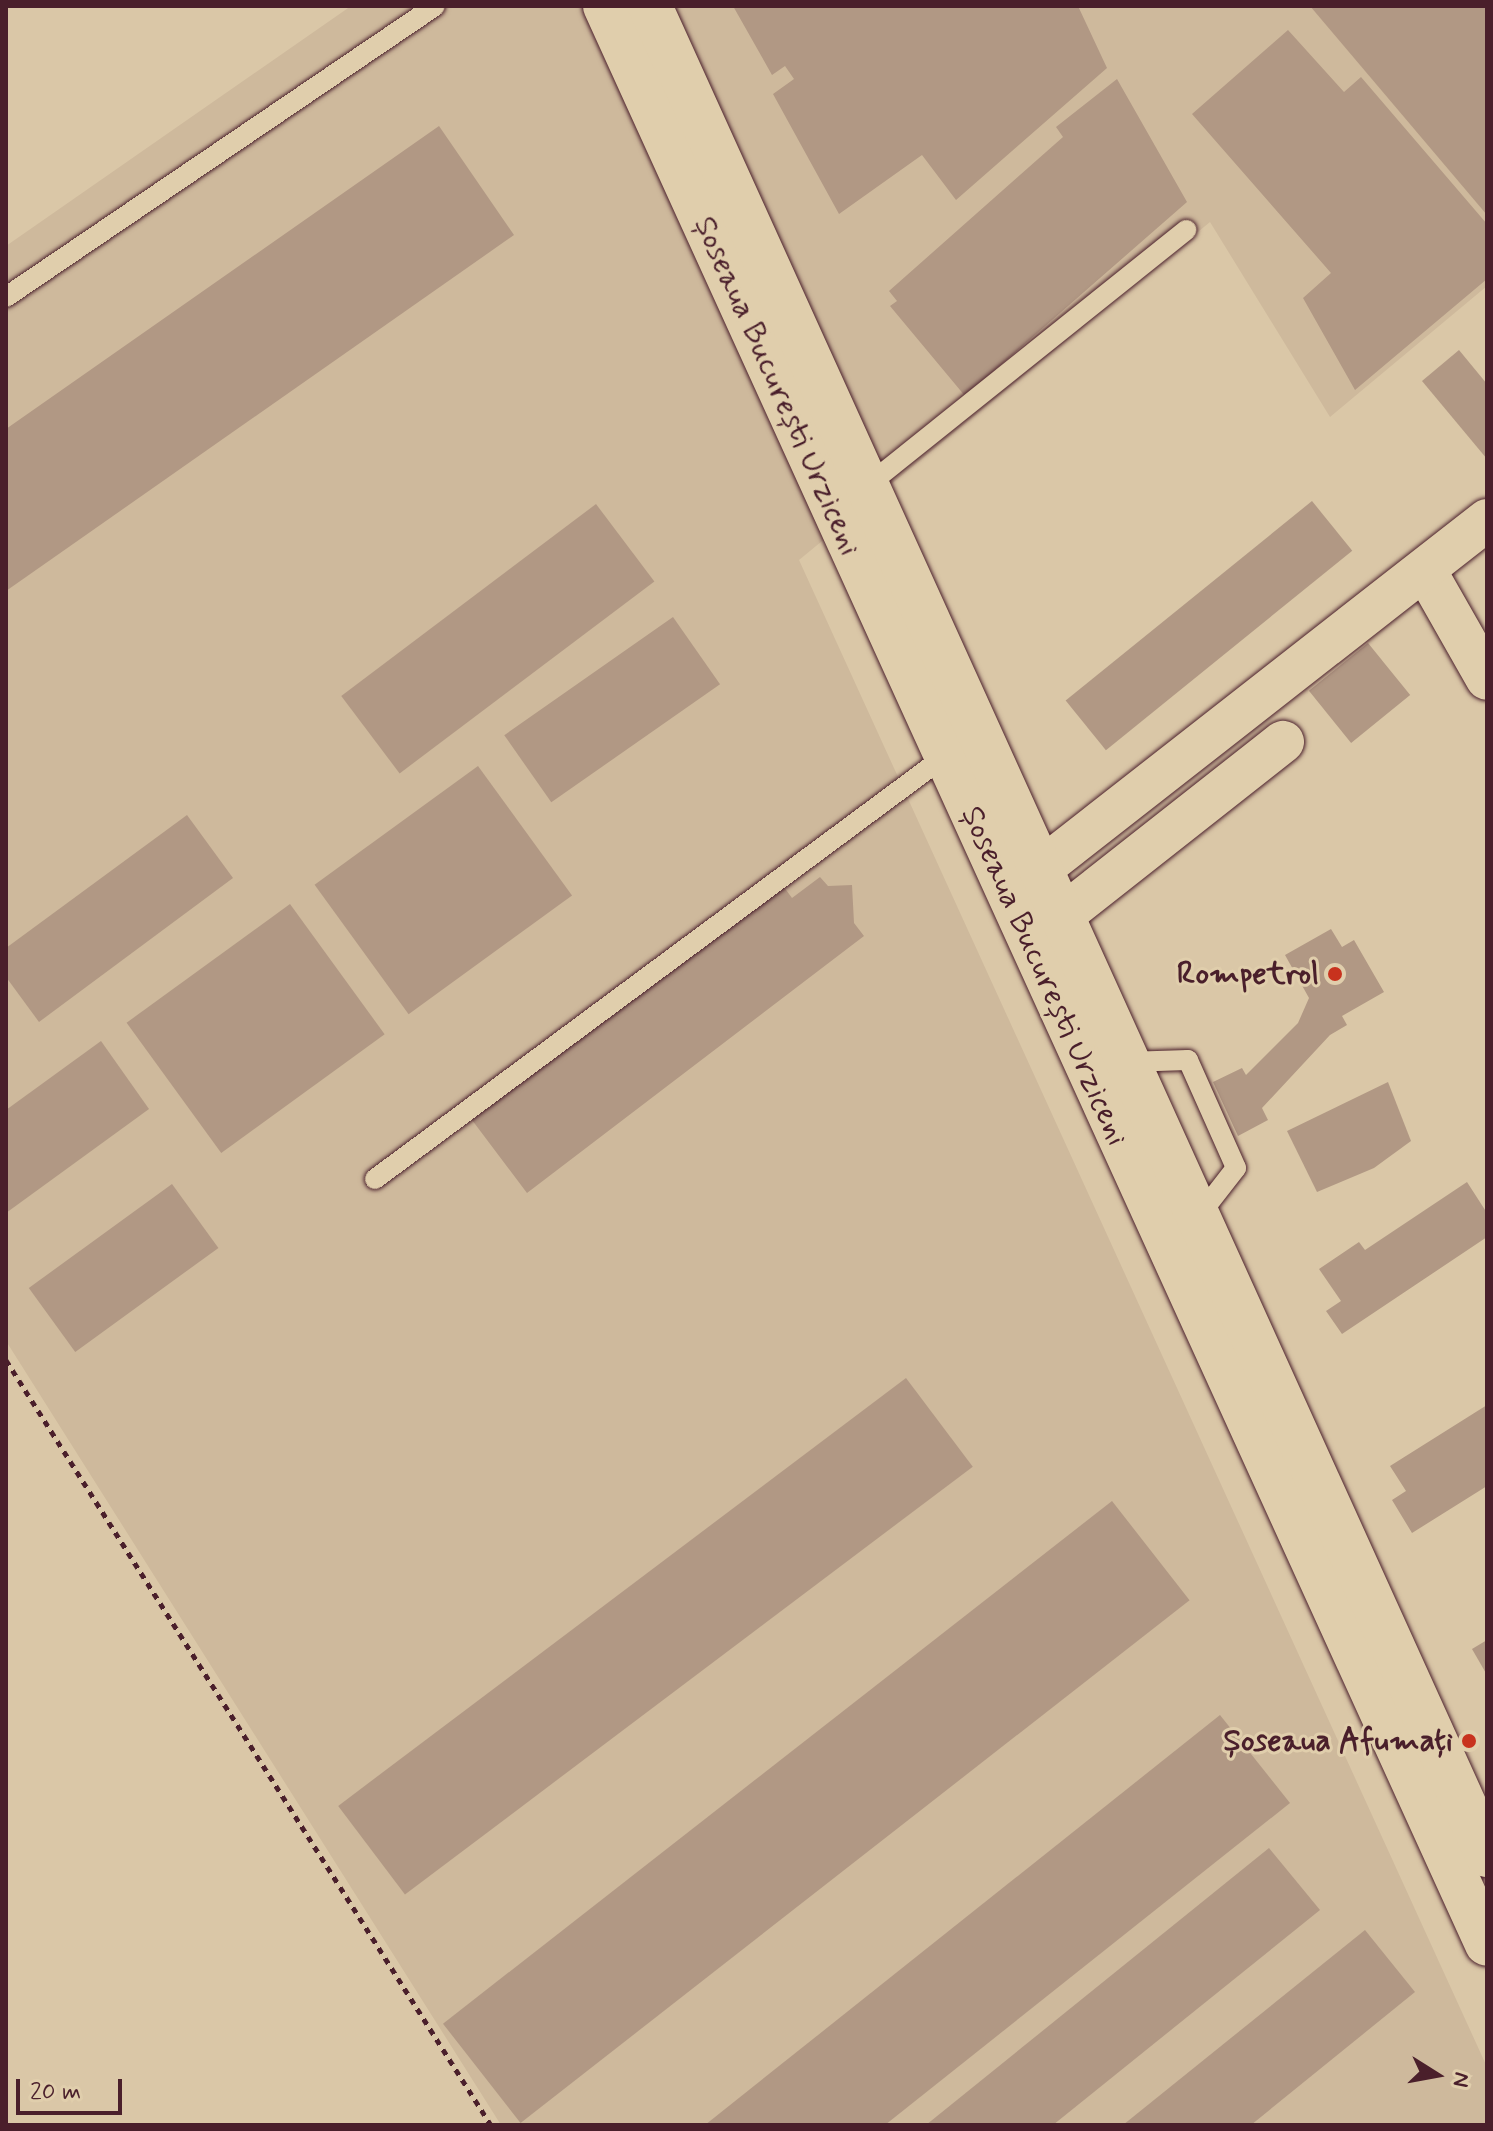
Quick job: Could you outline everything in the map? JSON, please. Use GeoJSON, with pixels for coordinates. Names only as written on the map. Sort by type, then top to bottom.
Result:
{"type":"FeatureCollection","features":[{"type":"Feature","properties":{"kind":"highway","name":"Șoseaua București Urziceni"},"geometry":{"type":"LineString","coordinates":[[605,6],[944,757],[1487,1944]]}},
{"type":"Feature","properties":{"kind":"highway","name":"Șoseaua București Urziceni"},"geometry":{"type":"LineString","coordinates":[[650,6],[1487,1855]]}},
{"type":"Feature","properties":{"kind":"street"},"geometry":{"type":"LineString","coordinates":[[1042,868],[1487,520]]}},
{"type":"Feature","properties":{"kind":"street"},"geometry":{"type":"LineString","coordinates":[[1425,570],[1487,679]]}},
{"type":"Feature","properties":{"kind":"street"},"geometry":{"type":"LineString","coordinates":[[1063,915],[1283,742]]}},
{"type":"Feature","properties":{"kind":"lane"},"geometry":{"type":"LineString","coordinates":[[6,297],[435,6]]}},
{"type":"Feature","properties":{"kind":"lane"},"geometry":{"type":"LineString","coordinates":[[868,485],[1186,230]]}},
{"type":"Feature","properties":{"kind":"lane"},"geometry":{"type":"LineString","coordinates":[[375,1179],[944,757]]}},
{"type":"Feature","properties":{"kind":"path"},"geometry":{"type":"LineString","coordinates":[[6,1360],[491,2125]]}},
{"type":"Feature","properties":{"kind":"shaded area"},"geometry":{"type":"Polygon","coordinates":[[[351,6],[1487,6],[1487,286],[1330,417],[1210,222],[799,560],[1487,2067],[1487,2125],[501,2125],[6,1341],[6,246],[351,6]]]}},
{"type":"Feature","properties":{"kind":"building"},"geometry":{"type":"Polygon","coordinates":[[[733,6],[1078,6],[1107,68],[956,200],[922,155],[839,214],[773,94],[794,79],[785,66],[772,75],[733,6]]]}},
{"type":"Feature","properties":{"kind":"building"},"geometry":{"type":"Polygon","coordinates":[[[1310,6],[1487,6],[1487,215],[1310,6]]]}},
{"type":"Feature","properties":{"kind":"building"},"geometry":{"type":"Polygon","coordinates":[[[1288,30],[1344,92],[1361,77],[1487,224],[1487,279],[1355,390],[1303,298],[1331,273],[1192,114],[1288,30]]]}},
{"type":"Feature","properties":{"kind":"building"},"geometry":{"type":"Polygon","coordinates":[[[1117,79],[1187,202],[965,396],[890,306],[897,301],[889,291],[1063,137],[1056,127],[1117,79]]]}},
{"type":"Feature","properties":{"kind":"building"},"geometry":{"type":"Polygon","coordinates":[[[439,126],[514,235],[6,591],[6,429],[439,126]]]}},
{"type":"Feature","properties":{"kind":"building"},"geometry":{"type":"Polygon","coordinates":[[[1459,350],[1487,384],[1487,459],[1422,381],[1459,350]]]}},
{"type":"Feature","properties":{"kind":"building"},"geometry":{"type":"Polygon","coordinates":[[[1312,501],[1352,551],[1106,750],[1066,700],[1312,501]]]}},
{"type":"Feature","properties":{"kind":"building"},"geometry":{"type":"Polygon","coordinates":[[[596,504],[654,581],[400,773],[341,696],[596,504]]]}},
{"type":"Feature","properties":{"kind":"building"},"geometry":{"type":"Polygon","coordinates":[[[673,617],[720,684],[551,802],[504,735],[673,617]]]}},
{"type":"Feature","properties":{"kind":"building"},"geometry":{"type":"Polygon","coordinates":[[[1368,643],[1410,695],[1351,743],[1309,691],[1368,643]]]}},
{"type":"Feature","properties":{"kind":"building"},"geometry":{"type":"Polygon","coordinates":[[[478,766],[572,895],[409,1014],[315,885],[478,766]]]}},
{"type":"Feature","properties":{"kind":"building"},"geometry":{"type":"Polygon","coordinates":[[[187,815],[233,878],[39,1022],[6,977],[6,948],[187,815]]]}},
{"type":"Feature","properties":{"kind":"building"},"geometry":{"type":"Polygon","coordinates":[[[820,877],[828,886],[852,885],[854,923],[864,936],[527,1193],[472,1120],[781,883],[792,898],[820,877]]]}},
{"type":"Feature","properties":{"kind":"building"},"geometry":{"type":"Polygon","coordinates":[[[290,904],[385,1034],[221,1153],[127,1023],[290,904]]]}},
{"type":"Feature","properties":{"kind":"building"},"geometry":{"type":"Polygon","coordinates":[[[1331,929],[1342,947],[1354,940],[1384,992],[1342,1016],[1347,1025],[1330,1035],[1262,1108],[1268,1120],[1238,1136],[1213,1082],[1242,1068],[1246,1075],[1298,1023],[1309,998],[1285,955],[1331,929]]]}},
{"type":"Feature","properties":{"kind":"building"},"geometry":{"type":"Polygon","coordinates":[[[101,1041],[149,1109],[6,1213],[6,1110],[101,1041]]]}},
{"type":"Feature","properties":{"kind":"building"},"geometry":{"type":"Polygon","coordinates":[[[1388,1082],[1411,1141],[1374,1168],[1317,1192],[1287,1131],[1388,1082]]]}},
{"type":"Feature","properties":{"kind":"building"},"geometry":{"type":"Polygon","coordinates":[[[1467,1182],[1487,1213],[1487,1237],[1342,1334],[1326,1311],[1341,1301],[1319,1269],[1359,1242],[1365,1250],[1467,1182]]]}},
{"type":"Feature","properties":{"kind":"building"},"geometry":{"type":"Polygon","coordinates":[[[172,1184],[218,1248],[75,1352],[29,1288],[172,1184]]]}},
{"type":"Feature","properties":{"kind":"building"},"geometry":{"type":"Polygon","coordinates":[[[906,1378],[973,1467],[405,1895],[338,1806],[906,1378]]]}},
{"type":"Feature","properties":{"kind":"building"},"geometry":{"type":"Polygon","coordinates":[[[1487,1405],[1487,1486],[1412,1533],[1392,1500],[1406,1491],[1390,1466],[1487,1405]]]}},
{"type":"Feature","properties":{"kind":"building"},"geometry":{"type":"Polygon","coordinates":[[[1112,1501],[1190,1600],[521,2123],[443,2024],[1112,1501]]]}},
{"type":"Feature","properties":{"kind":"building"},"geometry":{"type":"Polygon","coordinates":[[[1487,1640],[1487,1675],[1472,1649],[1487,1640]]]}},
{"type":"Feature","properties":{"kind":"building"},"geometry":{"type":"Polygon","coordinates":[[[1220,1715],[1290,1803],[885,2125],[705,2125],[1220,1715]]]}},
{"type":"Feature","properties":{"kind":"building"},"geometry":{"type":"Polygon","coordinates":[[[1269,1848],[1320,1910],[1053,2125],[926,2125],[1269,1848]]]}},
{"type":"Feature","properties":{"kind":"building"},"geometry":{"type":"Polygon","coordinates":[[[1365,1930],[1415,1992],[1251,2125],[1123,2125],[1365,1930]]]}},
{"type":"Feature","properties":{"kind":"place","name":"Rompetrol"},"geometry":{"type":"Point","coordinates":[1335,974]}},
{"type":"Feature","properties":{"kind":"place","name":"Șoseaua Afumați"},"geometry":{"type":"Point","coordinates":[1469,1741]}}]}
